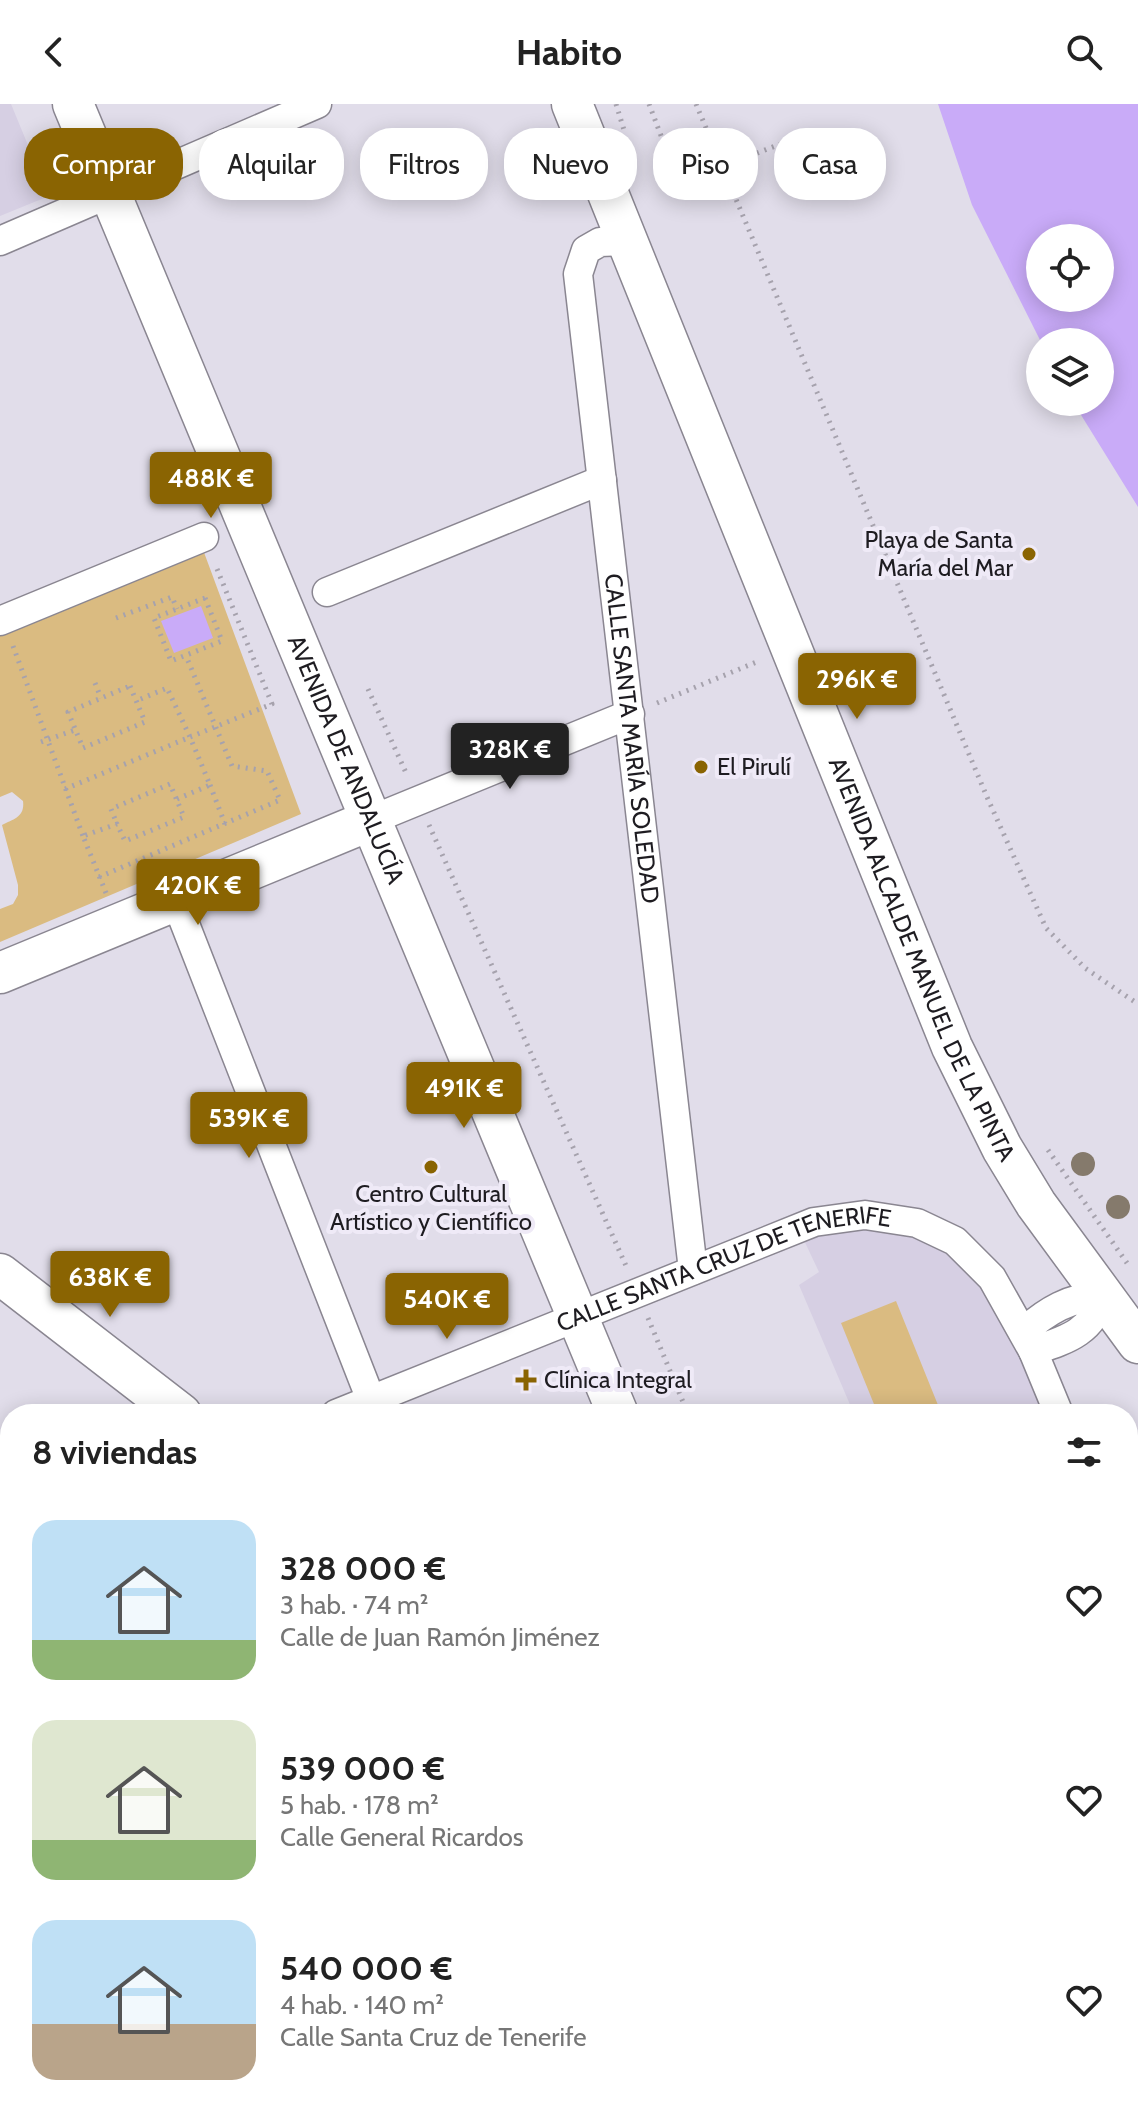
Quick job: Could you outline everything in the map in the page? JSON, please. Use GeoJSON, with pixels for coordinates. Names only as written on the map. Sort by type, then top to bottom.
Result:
{"type":"FeatureCollection","features":[{"type":"Feature","properties":{"kind":"street","name":"AVENIDA DE ANDALUCÍA"},"geometry":{"type":"LineString","coordinates":[[73,104],[83,128]]}},
{"type":"Feature","properties":{"kind":"street"},"geometry":{"type":"LineString","coordinates":[[183,162],[317,104]]}},
{"type":"Feature","properties":{"kind":"street","name":"AVENIDA ALCALDE MANUEL DE LA PINTA"},"geometry":{"type":"LineString","coordinates":[[572,104],[952,1047],[1009,1159],[1036,1204],[1138,1343]]}},
{"type":"Feature","properties":{"kind":"street"},"geometry":{"type":"LineString","coordinates":[[0,241],[96,200]]}},
{"type":"Feature","properties":{"kind":"street","name":"AVENIDA DE ANDALUCÍA"},"geometry":{"type":"LineString","coordinates":[[113,200],[614,1404]]}},
{"type":"Feature","properties":{"kind":"street","name":"CALLE SANTA MARÍA SOLEDAD"},"geometry":{"type":"LineString","coordinates":[[625,241],[600,242],[586,250],[578,274],[693,1270]]}},
{"type":"Feature","properties":{"kind":"street"},"geometry":{"type":"LineString","coordinates":[[327,592],[602,480]]}},
{"type":"Feature","properties":{"kind":"street"},"geometry":{"type":"LineString","coordinates":[[5,630],[204,537]]}},
{"type":"Feature","properties":{"kind":"street"},"geometry":{"type":"LineString","coordinates":[[0,973],[630,714]]}},
{"type":"Feature","properties":{"kind":"street"},"geometry":{"type":"LineString","coordinates":[[176,901],[371,1400]]}},
{"type":"Feature","properties":{"kind":"street","name":"CALLE SANTA CRUZ DE TENERIFE"},"geometry":{"type":"LineString","coordinates":[[361,1404],[814,1222],[865,1215],[917,1223],[955,1241],[992,1278],[1028,1342],[1055,1404]]}},
{"type":"Feature","properties":{"kind":"street"},"geometry":{"type":"LineString","coordinates":[[0,1274],[168,1404]]}},
{"type":"Feature","properties":{"kind":"street"},"geometry":{"type":"LineString","coordinates":[[1028,1342],[1049,1310],[1079,1297],[1102,1295]]}},
{"type":"Feature","properties":{"kind":"path"},"geometry":{"type":"LineString","coordinates":[[649,104],[658,128]]}},
{"type":"Feature","properties":{"kind":"path"},"geometry":{"type":"LineString","coordinates":[[696,104],[706,128]]}},
{"type":"Feature","properties":{"kind":"path"},"geometry":{"type":"LineString","coordinates":[[736,200],[987,797],[1046,928],[1085,968],[1138,1004]]}},
{"type":"Feature","properties":{"kind":"path"},"geometry":{"type":"LineString","coordinates":[[65,789],[272,704],[204,537]]}},
{"type":"Feature","properties":{"kind":"path"},"geometry":{"type":"LineString","coordinates":[[116,618],[172,597],[177,609]]}},
{"type":"Feature","properties":{"kind":"path"},"geometry":{"type":"LineString","coordinates":[[205,598],[222,641],[171,661],[154,618],[177,609],[205,598]]}},
{"type":"Feature","properties":{"kind":"path"},"geometry":{"type":"LineString","coordinates":[[5,630],[44,741],[109,901]]}},
{"type":"Feature","properties":{"kind":"path"},"geometry":{"type":"LineString","coordinates":[[630,714],[792,648]]}},
{"type":"Feature","properties":{"kind":"path"},"geometry":{"type":"LineString","coordinates":[[99,877],[280,800],[267,771],[232,766],[186,656]]}},
{"type":"Feature","properties":{"kind":"path"},"geometry":{"type":"LineString","coordinates":[[95,683],[101,698]]}},
{"type":"Feature","properties":{"kind":"path"},"geometry":{"type":"LineString","coordinates":[[130,686],[145,722],[83,748],[68,712],[101,698],[130,686]]}},
{"type":"Feature","properties":{"kind":"path"},"geometry":{"type":"LineString","coordinates":[[136,701],[167,688],[225,824]]}},
{"type":"Feature","properties":{"kind":"path"},"geometry":{"type":"LineString","coordinates":[[368,689],[638,1293],[684,1404]]}},
{"type":"Feature","properties":{"kind":"path"},"geometry":{"type":"LineString","coordinates":[[44,741],[75,730]]}},
{"type":"Feature","properties":{"kind":"path"},"geometry":{"type":"LineString","coordinates":[[170,784],[184,817],[125,841],[117,824],[111,809],[170,784]]}},
{"type":"Feature","properties":{"kind":"path"},"geometry":{"type":"LineString","coordinates":[[177,799],[210,785]]}},
{"type":"Feature","properties":{"kind":"path"},"geometry":{"type":"LineString","coordinates":[[83,836],[117,824]]}},
{"type":"Feature","properties":{"kind":"shaded area"},"geometry":{"type":"Polygon","coordinates":[[[0,104],[11,104],[24,135],[24,200],[39,200],[0,216],[0,104]]]}},
{"type":"Feature","properties":{"kind":"shaded area"},"geometry":{"type":"Polygon","coordinates":[[[938,104],[1138,104],[1138,507],[1082,416],[1114,416],[1114,328],[1034,328],[972,205],[938,104]]]}},
{"type":"Feature","properties":{"kind":"shaded area"},"geometry":{"type":"Polygon","coordinates":[[[202,547],[301,814],[0,942],[0,909],[13,904],[18,895],[2,825],[18,817],[23,801],[12,792],[0,797],[0,628],[202,547]]]}},
{"type":"Feature","properties":{"kind":"shaded area"},"geometry":{"type":"Polygon","coordinates":[[[201,606],[213,638],[174,653],[161,621],[201,606]]]}},
{"type":"Feature","properties":{"kind":"shaded area"},"geometry":{"type":"Polygon","coordinates":[[[898,1219],[982,1268],[1050,1404],[850,1404],[799,1285],[819,1272],[801,1234],[898,1219]]]}},
{"type":"Feature","properties":{"kind":"shaded area"},"geometry":{"type":"Polygon","coordinates":[[[896,1301],[938,1404],[874,1404],[841,1323],[896,1301]]]}},
{"type":"Feature","properties":{"kind":"place","name":"Playa de Santa María del Mar"},"geometry":{"type":"Point","coordinates":[1029,554]}},
{"type":"Feature","properties":{"kind":"place","name":"El Pirulí"},"geometry":{"type":"Point","coordinates":[701,767]}},
{"type":"Feature","properties":{"kind":"place","name":"Centro Cultural Artístico y Científico"},"geometry":{"type":"Point","coordinates":[431,1167]}},
{"type":"Feature","properties":{"kind":"place","name":"Clínica Integral"},"geometry":{"type":"Point","coordinates":[526,1380]}}]}
